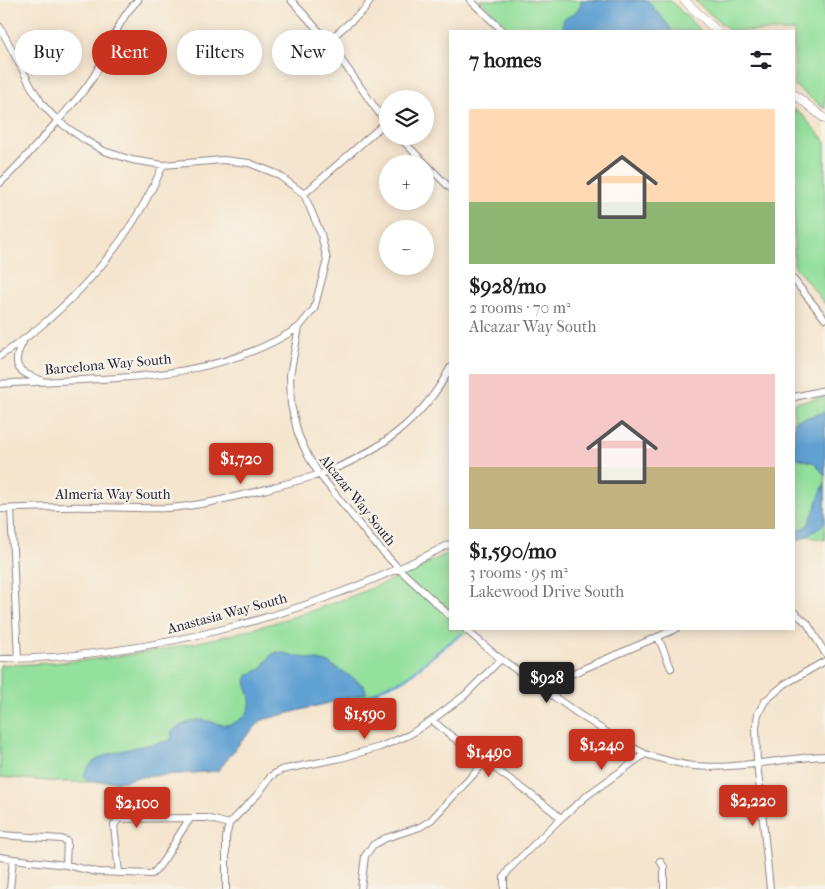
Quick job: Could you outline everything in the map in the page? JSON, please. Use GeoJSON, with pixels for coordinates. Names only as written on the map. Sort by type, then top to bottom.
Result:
{"type":"FeatureCollection","features":[{"type":"Feature","properties":{"kind":"street"},"geometry":{"type":"LineString","coordinates":[[0,183],[17,168],[81,94],[101,64],[113,35],[130,8],[138,0]]}},
{"type":"Feature","properties":{"kind":"street"},"geometry":{"type":"LineString","coordinates":[[291,0],[319,30]]}},
{"type":"Feature","properties":{"kind":"street"},"geometry":{"type":"LineString","coordinates":[[340,30],[364,10],[371,0]]}},
{"type":"Feature","properties":{"kind":"street"},"geometry":{"type":"LineString","coordinates":[[470,0],[502,30]]}},
{"type":"Feature","properties":{"kind":"street"},"geometry":{"type":"LineString","coordinates":[[684,0],[716,30]]}},
{"type":"Feature","properties":{"kind":"street"},"geometry":{"type":"LineString","coordinates":[[0,27],[32,88],[43,105],[58,121],[104,151],[132,160],[163,165],[223,160],[249,163],[277,174],[304,194],[379,130]]}},
{"type":"Feature","properties":{"kind":"street"},"geometry":{"type":"LineString","coordinates":[[344,63],[379,114]]}},
{"type":"Feature","properties":{"kind":"street"},"geometry":{"type":"LineString","coordinates":[[795,95],[825,119]]}},
{"type":"Feature","properties":{"kind":"street"},"geometry":{"type":"LineString","coordinates":[[407,145],[449,187]]}},
{"type":"Feature","properties":{"kind":"street"},"geometry":{"type":"LineString","coordinates":[[0,356],[25,339],[70,300],[116,248],[152,191],[163,165]]}},
{"type":"Feature","properties":{"kind":"street","name":"Alcazar Way South"},"geometry":{"type":"LineString","coordinates":[[304,194],[321,234],[327,260],[314,309],[299,327],[290,376],[291,405],[298,434],[319,474],[371,540],[449,615]]}},
{"type":"Feature","properties":{"kind":"street"},"geometry":{"type":"LineString","coordinates":[[795,281],[825,319]]}},
{"type":"Feature","properties":{"kind":"street","name":"Barcelona Way South"},"geometry":{"type":"LineString","coordinates":[[0,384],[149,376],[216,364],[272,343],[299,327]]}},
{"type":"Feature","properties":{"kind":"street"},"geometry":{"type":"LineString","coordinates":[[25,339],[17,353],[17,363],[21,371],[27,376],[45,381]]}},
{"type":"Feature","properties":{"kind":"street","name":"Almeria Way South"},"geometry":{"type":"LineString","coordinates":[[0,509],[64,507],[167,508],[203,504],[319,474],[348,462],[391,438],[413,419],[430,400],[449,370]]}},
{"type":"Feature","properties":{"kind":"street"},"geometry":{"type":"LineString","coordinates":[[795,397],[825,390]]}},
{"type":"Feature","properties":{"kind":"street"},"geometry":{"type":"LineString","coordinates":[[11,509],[18,659]]}},
{"type":"Feature","properties":{"kind":"street","name":"Anastasia Way South"},"geometry":{"type":"LineString","coordinates":[[0,659],[113,652],[183,640],[297,607],[341,592],[449,544]]}},
{"type":"Feature","properties":{"kind":"street"},"geometry":{"type":"LineString","coordinates":[[795,613],[806,623],[825,653]]}},
{"type":"Feature","properties":{"kind":"street"},"geometry":{"type":"LineString","coordinates":[[466,630],[502,660],[577,713],[645,754],[670,762],[695,766],[732,766],[825,756]]}},
{"type":"Feature","properties":{"kind":"street"},"geometry":{"type":"LineString","coordinates":[[550,693],[559,682],[569,675],[674,630]]}},
{"type":"Feature","properties":{"kind":"street"},"geometry":{"type":"LineString","coordinates":[[658,637],[670,668]]}},
{"type":"Feature","properties":{"kind":"street"},"geometry":{"type":"LineString","coordinates":[[226,889],[226,837],[229,824],[258,794],[271,776],[281,770],[341,758],[380,747],[409,735],[465,694],[502,660]]}},
{"type":"Feature","properties":{"kind":"street"},"geometry":{"type":"LineString","coordinates":[[770,889],[757,762],[756,727],[758,714],[765,701],[785,684],[825,661]]}},
{"type":"Feature","properties":{"kind":"street"},"geometry":{"type":"LineString","coordinates":[[432,720],[485,762],[531,793],[561,818]]}},
{"type":"Feature","properties":{"kind":"street"},"geometry":{"type":"LineString","coordinates":[[504,889],[504,878],[510,868],[561,818],[589,794],[645,754]]}},
{"type":"Feature","properties":{"kind":"street"},"geometry":{"type":"LineString","coordinates":[[361,889],[365,856],[373,845],[386,838],[420,828],[432,820],[485,762]]}},
{"type":"Feature","properties":{"kind":"street"},"geometry":{"type":"LineString","coordinates":[[0,857],[66,865],[97,872],[152,874],[161,866],[179,834],[192,818]]}},
{"type":"Feature","properties":{"kind":"street"},"geometry":{"type":"LineString","coordinates":[[119,873],[114,824],[119,819],[207,818],[229,824]]}},
{"type":"Feature","properties":{"kind":"street"},"geometry":{"type":"LineString","coordinates":[[0,836],[61,839],[67,841],[66,865]]}},
{"type":"Feature","properties":{"kind":"street"},"geometry":{"type":"LineString","coordinates":[[10,889],[13,859]]}},
{"type":"Feature","properties":{"kind":"street"},"geometry":{"type":"LineString","coordinates":[[660,861],[664,867],[664,889]]}},
{"type":"Feature","properties":{"kind":"green space"},"geometry":{"type":"Polygon","coordinates":[[[480,0],[670,0],[700,30],[511,30],[480,0]]]}},
{"type":"Feature","properties":{"kind":"green space"},"geometry":{"type":"Polygon","coordinates":[[[694,0],[825,0],[825,109],[795,86],[795,30],[729,30],[694,0]]]}},
{"type":"Feature","properties":{"kind":"green space"},"geometry":{"type":"Polygon","coordinates":[[[795,110],[825,141],[825,304],[795,266],[795,110]]]}},
{"type":"Feature","properties":{"kind":"green space"},"geometry":{"type":"Polygon","coordinates":[[[825,397],[825,540],[806,536],[795,542],[795,403],[825,397]]]}},
{"type":"Feature","properties":{"kind":"green space"},"geometry":{"type":"Polygon","coordinates":[[[449,552],[449,630],[471,630],[457,637],[404,680],[386,686],[363,698],[336,701],[261,720],[218,771],[138,777],[124,781],[106,782],[59,782],[0,777],[0,665],[116,656],[174,647],[288,618],[343,599],[397,577],[449,552]]]}},
{"type":"Feature","properties":{"kind":"water"},"geometry":{"type":"Polygon","coordinates":[[[581,0],[647,0],[671,30],[566,30],[562,25],[564,19],[578,10],[581,0]]]}},
{"type":"Feature","properties":{"kind":"water"},"geometry":{"type":"Polygon","coordinates":[[[825,412],[825,476],[815,463],[795,457],[795,421],[825,412]]]}},
{"type":"Feature","properties":{"kind":"water"},"geometry":{"type":"Polygon","coordinates":[[[825,482],[825,522],[817,530],[795,542],[795,533],[809,524],[825,482]]]}},
{"type":"Feature","properties":{"kind":"water"},"geometry":{"type":"Polygon","coordinates":[[[277,652],[327,662],[364,686],[367,693],[262,720],[239,744],[218,771],[138,777],[124,781],[88,781],[84,776],[91,764],[102,757],[171,740],[172,731],[187,723],[204,720],[224,725],[241,719],[247,713],[250,706],[246,684],[247,676],[262,668],[271,655],[277,652]]]}},
{"type":"Feature","properties":{"kind":"waterway"},"geometry":{"type":"LineString","coordinates":[[368,697],[386,686],[404,680],[462,634]]}}]}
